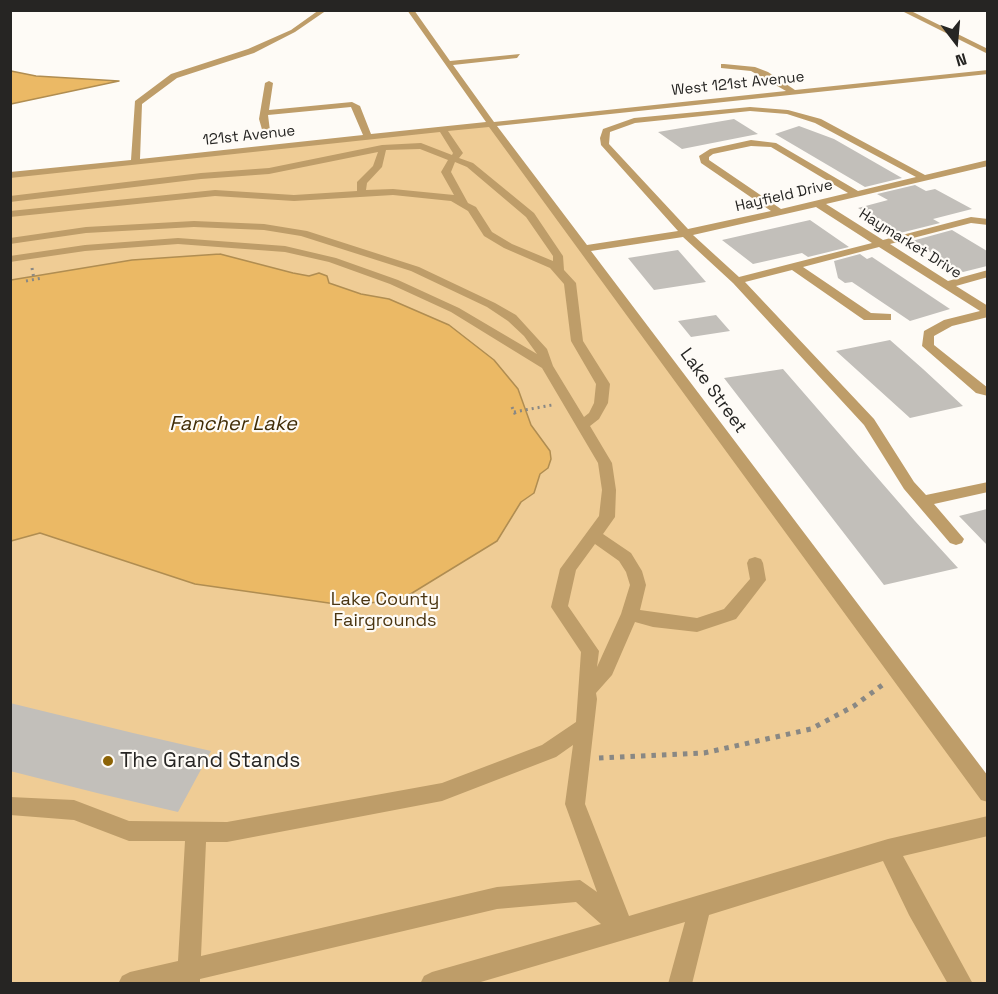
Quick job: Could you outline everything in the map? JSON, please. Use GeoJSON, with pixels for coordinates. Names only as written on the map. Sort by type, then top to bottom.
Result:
{"type":"FeatureCollection","features":[{"type":"Feature","properties":{"kind":"street"},"geometry":{"type":"LineString","coordinates":[[135,162],[138,103],[174,76],[251,51],[293,31],[324,10]]}},
{"type":"Feature","properties":{"kind":"street","name":"Lake Street"},"geometry":{"type":"LineString","coordinates":[[410,10],[491,124],[987,793]]}},
{"type":"Feature","properties":{"kind":"street"},"geometry":{"type":"LineString","coordinates":[[903,10],[987,52]]}},
{"type":"Feature","properties":{"kind":"street"},"geometry":{"type":"LineString","coordinates":[[448,63],[517,56]]}},
{"type":"Feature","properties":{"kind":"street"},"geometry":{"type":"LineString","coordinates":[[724,66],[752,69],[765,74],[793,92]]}},
{"type":"Feature","properties":{"kind":"street","name":"West 121st Avenue"},"geometry":{"type":"LineString","coordinates":[[491,124],[987,72]]}},
{"type":"Feature","properties":{"kind":"street"},"geometry":{"type":"LineString","coordinates":[[266,131],[264,113],[269,83]]}},
{"type":"Feature","properties":{"kind":"street"},"geometry":{"type":"LineString","coordinates":[[264,113],[352,104],[356,106],[368,136]]}},
{"type":"Feature","properties":{"kind":"street"},"geometry":{"type":"LineString","coordinates":[[924,178],[818,122],[788,112],[735,110],[634,121],[613,127],[606,132],[604,138],[605,145],[686,234],[737,281],[869,422],[884,441],[909,485],[956,539]]}},
{"type":"Feature","properties":{"kind":"street","name":"121st Avenue"},"geometry":{"type":"LineString","coordinates":[[10,175],[491,124]]}},
{"type":"Feature","properties":{"kind":"street"},"geometry":{"type":"LineString","coordinates":[[442,129],[458,153],[446,172],[464,204]]}},
{"type":"Feature","properties":{"kind":"street"},"geometry":{"type":"LineString","coordinates":[[779,212],[710,166],[704,160],[704,156],[710,152],[751,143],[773,145],[856,194]]}},
{"type":"Feature","properties":{"kind":"street"},"geometry":{"type":"LineString","coordinates":[[10,199],[295,167],[382,148],[422,146],[455,157],[490,179],[530,215],[558,256],[558,271]]}},
{"type":"Feature","properties":{"kind":"street"},"geometry":{"type":"LineString","coordinates":[[365,195],[361,190],[362,182],[377,166],[382,156],[382,148]]}},
{"type":"Feature","properties":{"kind":"street","name":"Hayfield Drive"},"geometry":{"type":"LineString","coordinates":[[585,249],[686,234],[987,163]]}},
{"type":"Feature","properties":{"kind":"street"},"geometry":{"type":"LineString","coordinates":[[10,214],[214,193],[294,198],[393,192],[453,198],[472,209],[488,234],[508,246],[554,266],[570,283],[577,341],[603,384],[601,403],[594,416],[582,425]]}},
{"type":"Feature","properties":{"kind":"street"},"geometry":{"type":"LineString","coordinates":[[45,194],[45,210]]}},
{"type":"Feature","properties":{"kind":"street","name":"Haymarket Drive"},"geometry":{"type":"LineString","coordinates":[[817,203],[987,312]]}},
{"type":"Feature","properties":{"kind":"street"},"geometry":{"type":"LineString","coordinates":[[84,205],[86,230]]}},
{"type":"Feature","properties":{"kind":"street"},"geometry":{"type":"LineString","coordinates":[[737,281],[972,220],[987,222]]}},
{"type":"Feature","properties":{"kind":"street"},"geometry":{"type":"LineString","coordinates":[[10,241],[86,230],[194,224],[235,224],[295,231],[355,248],[424,272],[491,305],[512,318],[528,333],[541,349],[547,366],[605,463],[609,490],[607,517],[568,569],[558,607],[590,651],[586,691],[588,699],[575,804],[622,928]]}},
{"type":"Feature","properties":{"kind":"street"},"geometry":{"type":"LineString","coordinates":[[10,259],[95,247],[178,241],[251,245],[332,260],[394,282],[455,310],[547,366]]}},
{"type":"Feature","properties":{"kind":"street"},"geometry":{"type":"LineString","coordinates":[[332,260],[355,248]]}},
{"type":"Feature","properties":{"kind":"street"},"geometry":{"type":"LineString","coordinates":[[795,267],[868,317],[887,318]]}},
{"type":"Feature","properties":{"kind":"street"},"geometry":{"type":"LineString","coordinates":[[947,285],[987,273]]}},
{"type":"Feature","properties":{"kind":"street"},"geometry":{"type":"LineString","coordinates":[[987,312],[948,323],[928,334],[928,346],[981,390],[987,392]]}},
{"type":"Feature","properties":{"kind":"street"},"geometry":{"type":"LineString","coordinates":[[923,501],[987,487]]}},
{"type":"Feature","properties":{"kind":"street"},"geometry":{"type":"LineString","coordinates":[[586,691],[606,670],[630,614],[638,585],[634,571],[625,557],[594,535]]}},
{"type":"Feature","properties":{"kind":"street"},"geometry":{"type":"LineString","coordinates":[[630,614],[653,620],[697,625],[730,614],[758,580],[755,563]]}},
{"type":"Feature","properties":{"kind":"street"},"geometry":{"type":"LineString","coordinates":[[10,806],[74,810],[129,831],[227,832],[442,792],[549,751],[585,726]]}},
{"type":"Feature","properties":{"kind":"street"},"geometry":{"type":"LineString","coordinates":[[432,984],[700,907],[888,849],[987,826]]}},
{"type":"Feature","properties":{"kind":"street"},"geometry":{"type":"LineString","coordinates":[[188,977],[196,831]]}},
{"type":"Feature","properties":{"kind":"street"},"geometry":{"type":"LineString","coordinates":[[888,849],[917,907],[961,984]]}},
{"type":"Feature","properties":{"kind":"street"},"geometry":{"type":"LineString","coordinates":[[130,984],[188,977],[497,898],[580,891],[622,928]]}},
{"type":"Feature","properties":{"kind":"street"},"geometry":{"type":"LineString","coordinates":[[681,984],[700,907]]}},
{"type":"Feature","properties":{"kind":"path"},"geometry":{"type":"LineString","coordinates":[[33,271],[34,279]]}},
{"type":"Feature","properties":{"kind":"path"},"geometry":{"type":"LineString","coordinates":[[26,281],[42,278]]}},
{"type":"Feature","properties":{"kind":"path"},"geometry":{"type":"LineString","coordinates":[[512,406],[515,414],[533,409]]}},
{"type":"Feature","properties":{"kind":"path"},"geometry":{"type":"LineString","coordinates":[[580,759],[704,753],[811,729],[854,706],[898,673]]}},
{"type":"Feature","properties":{"kind":"green space","name":"Lake County Fairgrounds"},"geometry":{"type":"Polygon","coordinates":[[[491,124],[987,799],[987,983],[11,983],[10,174],[491,124]]]}},
{"type":"Feature","properties":{"kind":"water"},"geometry":{"type":"Polygon","coordinates":[[[11,71],[36,76],[119,81],[11,104],[11,71]]]}},
{"type":"Feature","properties":{"kind":"water","name":"Fancher Lake"},"geometry":{"type":"Polygon","coordinates":[[[220,254],[293,273],[309,276],[319,273],[327,276],[329,283],[361,294],[389,299],[449,325],[494,360],[518,389],[531,425],[550,451],[551,459],[548,468],[540,474],[534,493],[521,502],[497,541],[404,598],[350,606],[195,584],[40,533],[11,541],[11,280],[132,260],[220,254]]]}},
{"type":"Feature","properties":{"kind":"building"},"geometry":{"type":"Polygon","coordinates":[[[734,119],[758,134],[682,149],[658,132],[734,119]]]}},
{"type":"Feature","properties":{"kind":"building"},"geometry":{"type":"Polygon","coordinates":[[[799,126],[834,139],[902,178],[865,187],[775,134],[799,126]]]}},
{"type":"Feature","properties":{"kind":"building"},"geometry":{"type":"Polygon","coordinates":[[[915,185],[926,191],[935,189],[972,209],[933,219],[940,223],[900,233],[858,208],[888,200],[877,194],[915,185]]]}},
{"type":"Feature","properties":{"kind":"building"},"geometry":{"type":"Polygon","coordinates":[[[810,220],[849,247],[808,257],[802,253],[753,264],[722,240],[810,220]]]}},
{"type":"Feature","properties":{"kind":"building"},"geometry":{"type":"Polygon","coordinates":[[[952,230],[987,251],[987,266],[963,272],[912,241],[952,230]]]}},
{"type":"Feature","properties":{"kind":"building"},"geometry":{"type":"Polygon","coordinates":[[[678,250],[706,282],[654,290],[628,258],[678,250]]]}},
{"type":"Feature","properties":{"kind":"building"},"geometry":{"type":"Polygon","coordinates":[[[860,254],[867,259],[872,257],[950,309],[910,321],[852,282],[845,283],[838,278],[834,261],[860,254]]]}},
{"type":"Feature","properties":{"kind":"building"},"geometry":{"type":"Polygon","coordinates":[[[716,315],[730,331],[691,337],[678,321],[716,315]]]}},
{"type":"Feature","properties":{"kind":"building"},"geometry":{"type":"Polygon","coordinates":[[[890,340],[963,406],[910,418],[836,351],[890,340]]]}},
{"type":"Feature","properties":{"kind":"building"},"geometry":{"type":"Polygon","coordinates":[[[783,369],[958,568],[884,585],[724,378],[783,369]]]}},
{"type":"Feature","properties":{"kind":"building"},"geometry":{"type":"Polygon","coordinates":[[[987,509],[987,545],[959,516],[987,509]]]}},
{"type":"Feature","properties":{"kind":"building","name":"The Grand Stands"},"geometry":{"type":"Polygon","coordinates":[[[10,703],[211,751],[178,812],[101,794],[10,771],[10,703]]]}},
{"type":"Feature","properties":{"kind":"place","name":"The Grand Stands"},"geometry":{"type":"Point","coordinates":[108,761]}}]}
